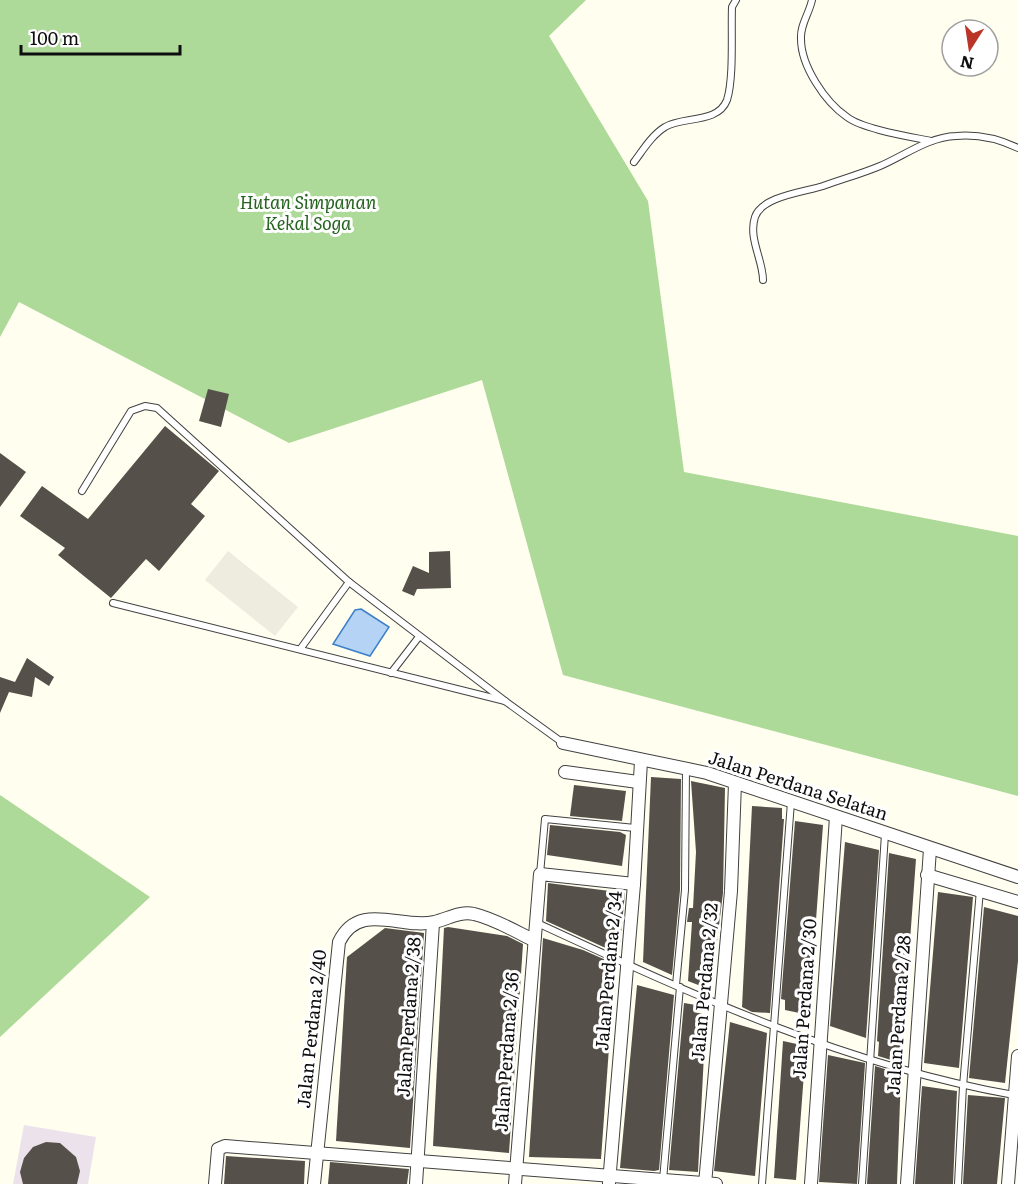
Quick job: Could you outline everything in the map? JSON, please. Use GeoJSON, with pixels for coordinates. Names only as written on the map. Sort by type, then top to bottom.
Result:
{"type":"FeatureCollection","features":[{"type":"Feature","properties":{"kind":"street","name":"Jalan Perdana Selatan"},"geometry":{"type":"LineString","coordinates":[[563,743],[640,761],[686,768],[1018,877]]}},
{"type":"Feature","properties":{"kind":"street","name":"Jalan Perdana 2/34"},"geometry":{"type":"LineString","coordinates":[[609,1180],[634,884],[640,761]]}},
{"type":"Feature","properties":{"kind":"street"},"geometry":{"type":"LineString","coordinates":[[565,772],[638,782]]}},
{"type":"Feature","properties":{"kind":"street","name":"Jalan Perdana 2/32"},"geometry":{"type":"LineString","coordinates":[[708,1184],[731,891],[735,783]]}},
{"type":"Feature","properties":{"kind":"street","name":"Jalan Perdana 2/30"},"geometry":{"type":"LineString","coordinates":[[811,1184],[836,818]]}},
{"type":"Feature","properties":{"kind":"street","name":"Jalan Perdana 2/28"},"geometry":{"type":"LineString","coordinates":[[907,1184],[930,849]]}},
{"type":"Feature","properties":{"kind":"street"},"geometry":{"type":"LineString","coordinates":[[540,874],[634,884]]}},
{"type":"Feature","properties":{"kind":"street","name":"Jalan Perdana 2/36"},"geometry":{"type":"LineString","coordinates":[[515,1184],[534,922],[540,874]]}},
{"type":"Feature","properties":{"kind":"street"},"geometry":{"type":"LineString","coordinates":[[927,875],[1018,902]]}},
{"type":"Feature","properties":{"kind":"street","name":"Jalan Perdana 2/38"},"geometry":{"type":"LineString","coordinates":[[416,1184],[434,923],[450,915],[472,914],[533,940]]}},
{"type":"Feature","properties":{"kind":"street","name":"Jalan Perdana 2/40"},"geometry":{"type":"LineString","coordinates":[[314,1184],[339,942],[345,930],[361,921],[382,918],[434,923]]}},
{"type":"Feature","properties":{"kind":"street"},"geometry":{"type":"LineString","coordinates":[[1008,1184],[1018,1056]]}},
{"type":"Feature","properties":{"kind":"street"},"geometry":{"type":"LineString","coordinates":[[215,1184],[218,1149],[225,1146],[517,1169],[609,1180],[708,1184]]}},
{"type":"Feature","properties":{"kind":"lane"},"geometry":{"type":"LineString","coordinates":[[634,162],[648,143],[665,127],[680,120],[699,119],[717,111],[726,103],[732,7],[736,0]]}},
{"type":"Feature","properties":{"kind":"lane"},"geometry":{"type":"LineString","coordinates":[[812,0],[801,27],[800,41],[805,62],[833,103],[848,118],[932,141]]}},
{"type":"Feature","properties":{"kind":"lane"},"geometry":{"type":"LineString","coordinates":[[763,280],[753,230],[755,217],[762,206],[786,195],[813,189],[879,167],[932,141],[955,136],[998,139],[1018,148]]}},
{"type":"Feature","properties":{"kind":"lane"},"geometry":{"type":"LineString","coordinates":[[82,490],[131,411],[145,406],[157,408],[349,582],[418,638],[563,743]]}},
{"type":"Feature","properties":{"kind":"lane"},"geometry":{"type":"LineString","coordinates":[[301,648],[349,582]]}},
{"type":"Feature","properties":{"kind":"lane"},"geometry":{"type":"LineString","coordinates":[[113,603],[301,648],[505,701]]}},
{"type":"Feature","properties":{"kind":"lane"},"geometry":{"type":"LineString","coordinates":[[391,673],[418,638]]}},
{"type":"Feature","properties":{"kind":"lane"},"geometry":{"type":"LineString","coordinates":[[663,1182],[685,890],[686,768]]}},
{"type":"Feature","properties":{"kind":"lane"},"geometry":{"type":"LineString","coordinates":[[762,1184],[775,1029],[786,839],[791,802]]}},
{"type":"Feature","properties":{"kind":"lane"},"geometry":{"type":"LineString","coordinates":[[540,874],[545,819],[636,828]]}},
{"type":"Feature","properties":{"kind":"lane"},"geometry":{"type":"LineString","coordinates":[[862,1184],[885,834]]}},
{"type":"Feature","properties":{"kind":"lane"},"geometry":{"type":"LineString","coordinates":[[958,1184],[963,1086],[980,890]]}},
{"type":"Feature","properties":{"kind":"lane"},"geometry":{"type":"LineString","coordinates":[[534,922],[775,1029],[913,1073],[1015,1096]]}},
{"type":"Feature","properties":{"kind":"shaded area"},"geometry":{"type":"Polygon","coordinates":[[[228,551],[298,607],[275,636],[205,580],[228,551]]]}},
{"type":"Feature","properties":{"kind":"shaded area"},"geometry":{"type":"Polygon","coordinates":[[[24,1125],[96,1137],[88,1184],[13,1184],[24,1125]]]}},
{"type":"Feature","properties":{"kind":"green space","name":"Hutan Simpanan Kekal Soga"},"geometry":{"type":"Polygon","coordinates":[[[0,0],[586,0],[549,36],[648,201],[684,472],[1018,536],[1018,796],[563,675],[482,380],[289,443],[19,302],[0,337],[0,0]]]}},
{"type":"Feature","properties":{"kind":"green space"},"geometry":{"type":"Polygon","coordinates":[[[0,795],[150,897],[0,1037],[0,795]]]}},
{"type":"Feature","properties":{"kind":"water"},"geometry":{"type":"Polygon","coordinates":[[[361,609],[389,627],[370,656],[333,644],[355,610],[361,609]]]}},
{"type":"Feature","properties":{"kind":"building"},"geometry":{"type":"Polygon","coordinates":[[[208,389],[229,394],[221,427],[199,421],[208,389]]]}},
{"type":"Feature","properties":{"kind":"building"},"geometry":{"type":"Polygon","coordinates":[[[165,426],[219,471],[191,504],[205,516],[159,571],[146,559],[111,598],[58,555],[65,548],[20,516],[42,486],[88,519],[165,426]]]}},
{"type":"Feature","properties":{"kind":"building"},"geometry":{"type":"Polygon","coordinates":[[[0,453],[26,472],[0,507],[0,453]]]}},
{"type":"Feature","properties":{"kind":"building"},"geometry":{"type":"Polygon","coordinates":[[[450,551],[451,588],[417,589],[414,596],[402,591],[413,566],[429,573],[429,552],[450,551]]]}},
{"type":"Feature","properties":{"kind":"building"},"geometry":{"type":"Polygon","coordinates":[[[27,658],[54,677],[49,686],[35,677],[32,697],[9,692],[0,713],[0,677],[15,682],[27,658]]]}},
{"type":"Feature","properties":{"kind":"building"},"geometry":{"type":"Polygon","coordinates":[[[651,777],[681,779],[680,890],[672,975],[643,962],[651,777]]]}},
{"type":"Feature","properties":{"kind":"building"},"geometry":{"type":"Polygon","coordinates":[[[691,781],[725,788],[723,893],[711,990],[688,981],[692,922],[687,922],[689,908],[693,908],[696,852],[691,781]]]}},
{"type":"Feature","properties":{"kind":"building"},"geometry":{"type":"Polygon","coordinates":[[[574,785],[626,791],[622,821],[570,816],[574,785]]]}},
{"type":"Feature","properties":{"kind":"building"},"geometry":{"type":"Polygon","coordinates":[[[752,806],[782,808],[782,819],[784,819],[770,1013],[752,1012],[742,1007],[752,806]]]}},
{"type":"Feature","properties":{"kind":"building"},"geometry":{"type":"Polygon","coordinates":[[[795,821],[823,825],[809,1015],[785,1010],[785,1000],[781,999],[795,821]]]}},
{"type":"Feature","properties":{"kind":"building"},"geometry":{"type":"Polygon","coordinates":[[[550,825],[620,832],[626,835],[622,866],[547,855],[550,825]]]}},
{"type":"Feature","properties":{"kind":"building"},"geometry":{"type":"Polygon","coordinates":[[[845,842],[879,850],[866,1038],[830,1026],[845,842]]]}},
{"type":"Feature","properties":{"kind":"building"},"geometry":{"type":"Polygon","coordinates":[[[889,853],[916,859],[901,1063],[878,1056],[879,1042],[877,1041],[889,853]]]}},
{"type":"Feature","properties":{"kind":"building"},"geometry":{"type":"Polygon","coordinates":[[[548,883],[625,893],[619,954],[546,921],[548,883]]]}},
{"type":"Feature","properties":{"kind":"building"},"geometry":{"type":"Polygon","coordinates":[[[938,892],[973,897],[959,1068],[924,1063],[938,892]]]}},
{"type":"Feature","properties":{"kind":"building"},"geometry":{"type":"Polygon","coordinates":[[[984,907],[1018,916],[1018,961],[1005,1083],[969,1078],[984,907]]]}},
{"type":"Feature","properties":{"kind":"building"},"geometry":{"type":"Polygon","coordinates":[[[385,928],[424,933],[410,1148],[336,1141],[347,957],[385,928]]]}},
{"type":"Feature","properties":{"kind":"building"},"geometry":{"type":"Polygon","coordinates":[[[444,928],[507,936],[523,944],[509,1153],[433,1146],[444,928]]]}},
{"type":"Feature","properties":{"kind":"building"},"geometry":{"type":"Polygon","coordinates":[[[543,938],[583,950],[615,964],[601,1159],[529,1157],[543,938]]]}},
{"type":"Feature","properties":{"kind":"building"},"geometry":{"type":"Polygon","coordinates":[[[637,985],[674,995],[659,1170],[654,1171],[620,1168],[637,985]]]}},
{"type":"Feature","properties":{"kind":"building"},"geometry":{"type":"Polygon","coordinates":[[[684,1003],[696,1005],[695,1012],[706,1015],[698,1172],[669,1170],[684,1003]]]}},
{"type":"Feature","properties":{"kind":"building"},"geometry":{"type":"Polygon","coordinates":[[[730,1022],[767,1033],[755,1176],[714,1171],[730,1022]]]}},
{"type":"Feature","properties":{"kind":"building"},"geometry":{"type":"Polygon","coordinates":[[[783,1041],[806,1046],[796,1180],[774,1178],[783,1041]]]}},
{"type":"Feature","properties":{"kind":"building"},"geometry":{"type":"Polygon","coordinates":[[[828,1055],[865,1063],[857,1184],[819,1182],[828,1055]]]}},
{"type":"Feature","properties":{"kind":"building"},"geometry":{"type":"Polygon","coordinates":[[[875,1066],[901,1074],[897,1184],[867,1184],[875,1066]]]}},
{"type":"Feature","properties":{"kind":"building"},"geometry":{"type":"Polygon","coordinates":[[[922,1086],[957,1091],[953,1184],[915,1184],[922,1086]]]}},
{"type":"Feature","properties":{"kind":"building"},"geometry":{"type":"Polygon","coordinates":[[[968,1095],[1005,1098],[997,1184],[963,1184],[968,1095]]]}},
{"type":"Feature","properties":{"kind":"building"},"geometry":{"type":"Polygon","coordinates":[[[46,1142],[60,1143],[76,1157],[80,1171],[77,1184],[23,1184],[20,1172],[24,1158],[33,1147],[46,1142]]]}},
{"type":"Feature","properties":{"kind":"building"},"geometry":{"type":"Polygon","coordinates":[[[226,1156],[305,1161],[304,1184],[224,1184],[226,1156]]]}},
{"type":"Feature","properties":{"kind":"building"},"geometry":{"type":"Polygon","coordinates":[[[330,1162],[409,1169],[407,1184],[328,1184],[330,1162]]]}}]}
